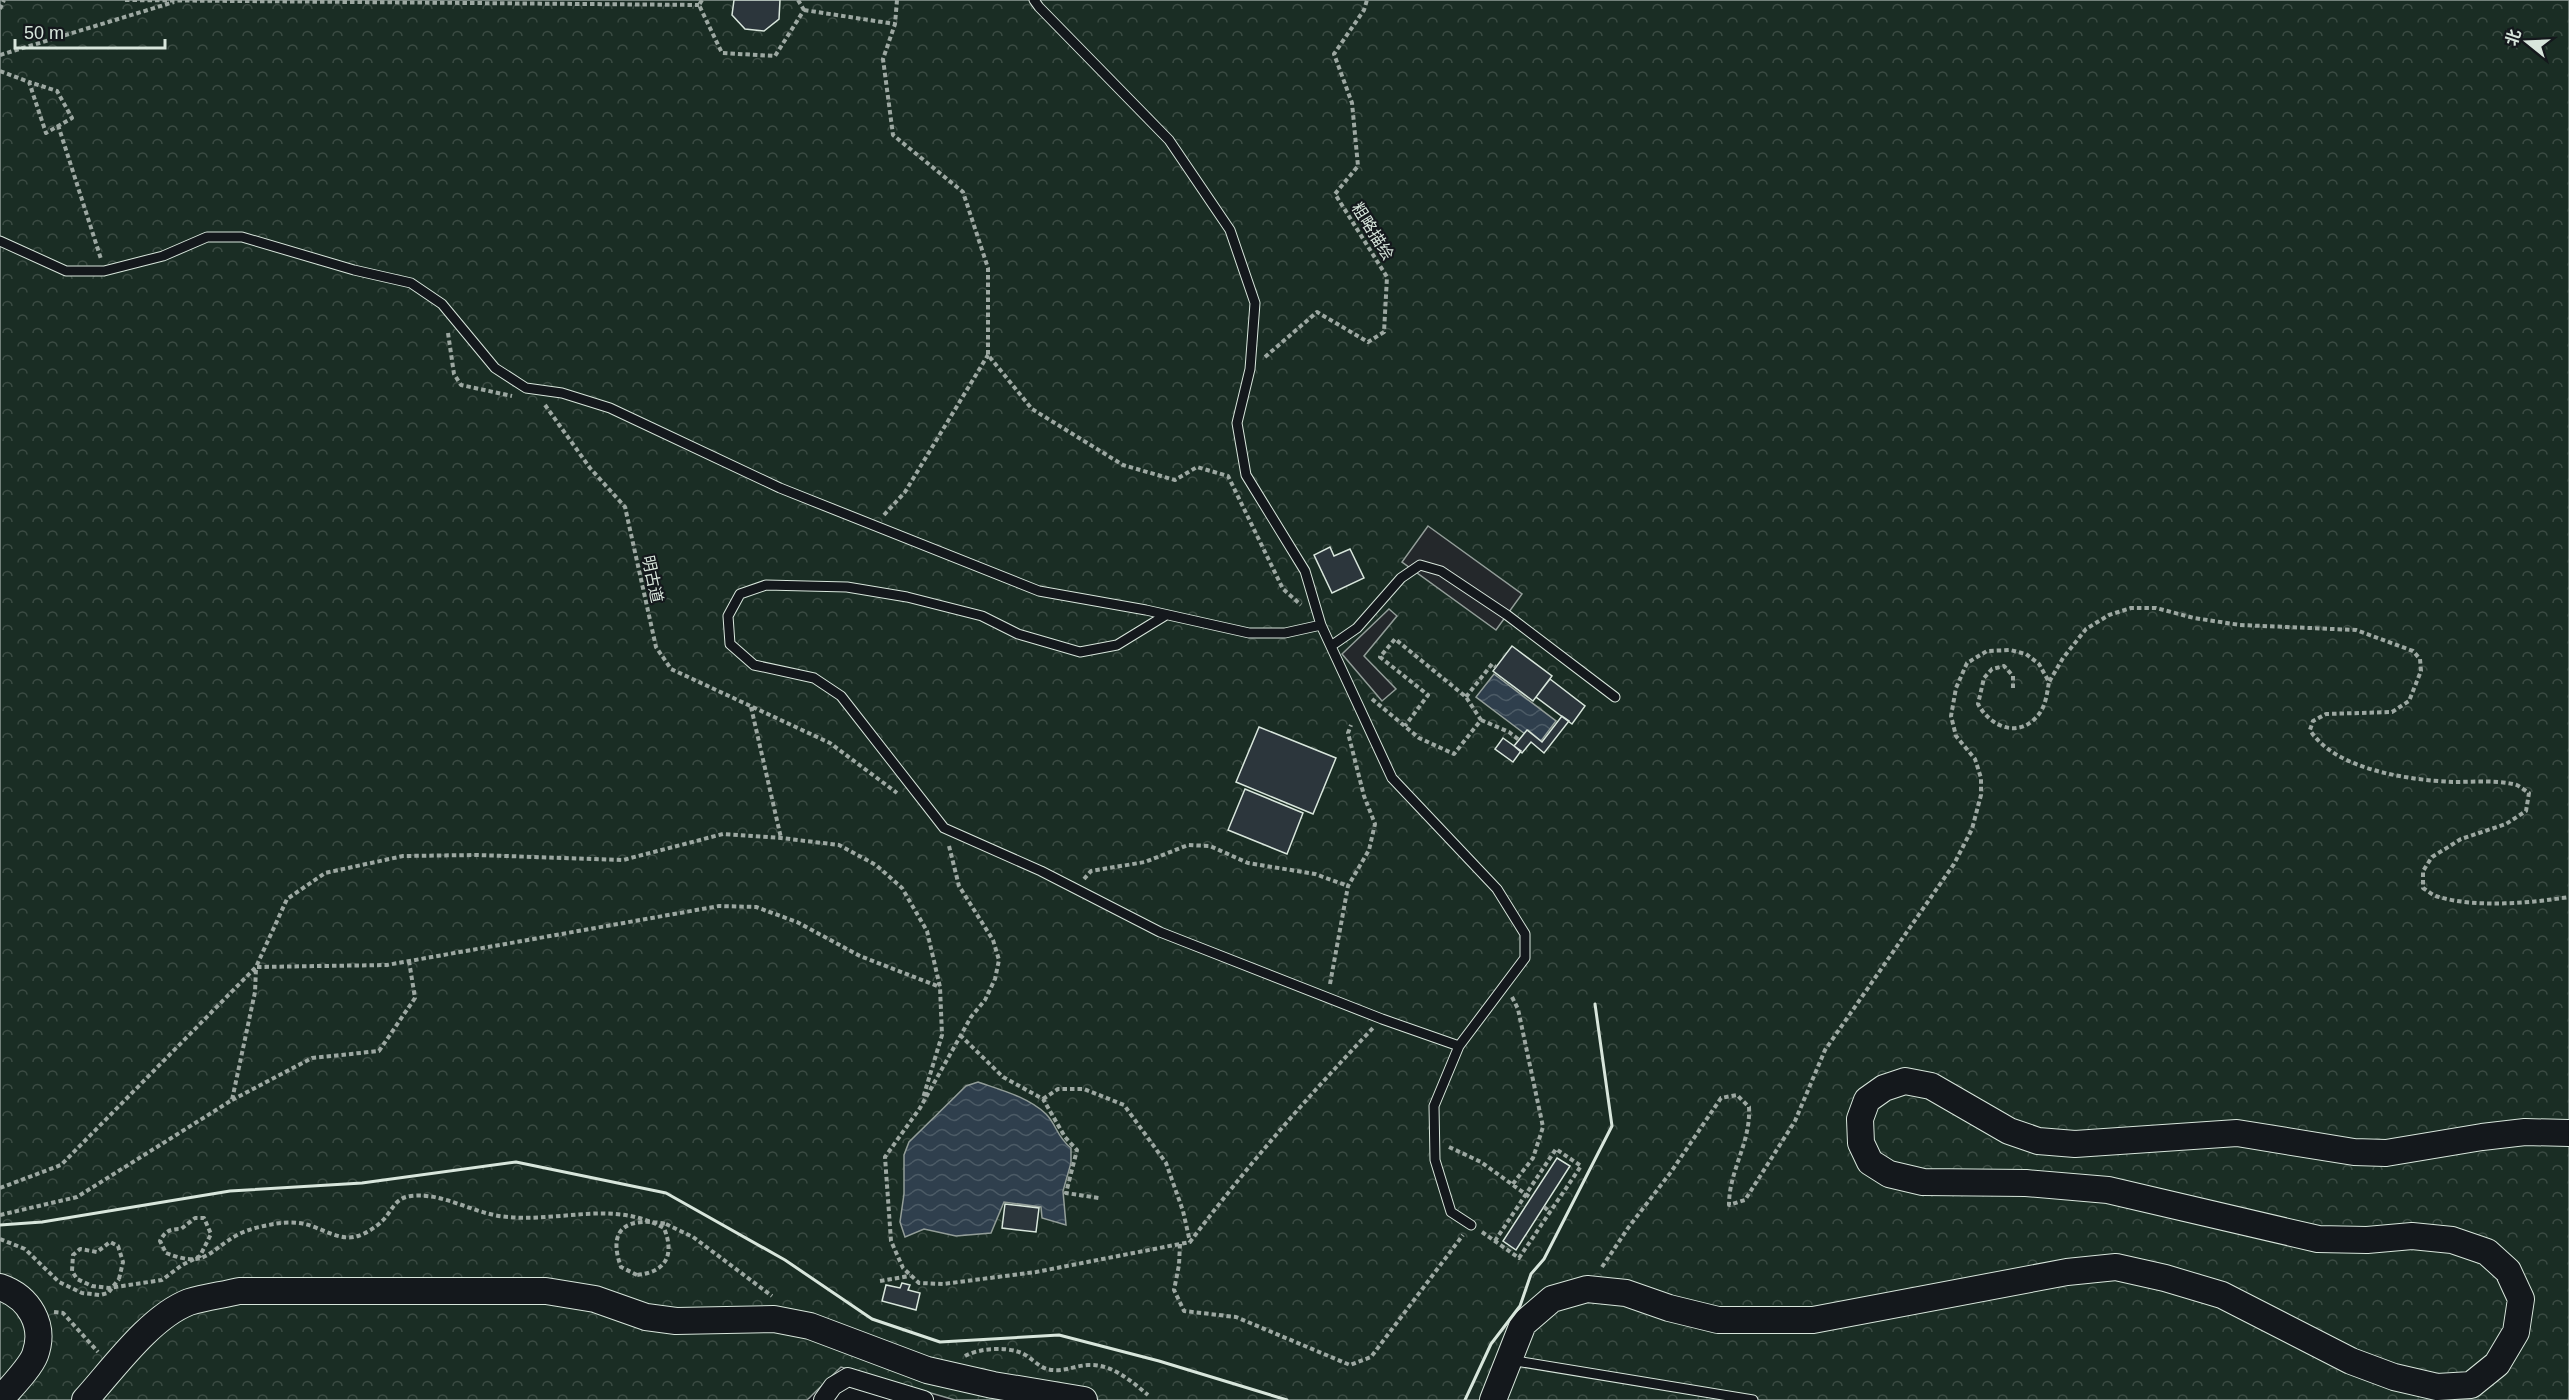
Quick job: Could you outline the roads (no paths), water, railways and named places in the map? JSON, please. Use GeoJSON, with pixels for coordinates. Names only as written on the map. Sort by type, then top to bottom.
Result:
{"type":"FeatureCollection","features":[{"type":"Feature","properties":{"kind":"street"},"geometry":{"type":"LineString","coordinates":[[1493,1400],[1523,1324],[1552,1299],[1587,1289],[1626,1293],[1669,1308],[1718,1320],[1813,1320],[2067,1272],[2116,1267],[2165,1278],[2222,1295],[2351,1361],[2394,1377],[2437,1387],[2471,1385],[2497,1364],[2516,1332],[2521,1299],[2508,1270],[2487,1252],[2452,1240],[2412,1236],[2367,1240],[2318,1239],[2108,1190],[2026,1183],[1923,1182],[1889,1174],[1870,1162],[1861,1143],[1860,1119],[1867,1100],[1884,1088],[1905,1081],[1931,1086],[2009,1131],[2038,1141],[2075,1144],[2237,1133],[2354,1152],[2386,1153],[2525,1132],[2569,1133]]}},
{"type":"Feature","properties":{"kind":"street"},"geometry":{"type":"LineString","coordinates":[[0,1287],[9,1290],[29,1307],[40,1330],[35,1356],[0,1400]]}},
{"type":"Feature","properties":{"kind":"street"},"geometry":{"type":"LineString","coordinates":[[86,1400],[142,1337],[167,1314],[189,1302],[239,1291],[546,1291],[595,1299],[646,1317],[676,1321],[774,1319],[810,1326],[927,1371],[1084,1400]]}},
{"type":"Feature","properties":{"kind":"street"},"geometry":{"type":"LineString","coordinates":[[823,1400],[832,1386],[848,1377],[924,1400]]}},
{"type":"Feature","properties":{"kind":"lane"},"geometry":{"type":"LineString","coordinates":[[1034,0],[1169,140],[1230,230],[1255,303],[1250,369],[1237,423],[1246,475],[1305,572],[1321,625],[1392,778],[1497,889],[1525,934],[1525,958],[1459,1046],[1434,1106],[1435,1160],[1451,1212],[1471,1225]]}},
{"type":"Feature","properties":{"kind":"lane"},"geometry":{"type":"LineString","coordinates":[[0,241],[66,271],[104,272],[164,256],[207,237],[242,237],[354,270],[411,283],[442,304],[495,368],[526,388],[562,393],[610,408],[780,488],[1039,591],[1249,633],[1285,633],[1321,625]]}},
{"type":"Feature","properties":{"kind":"lane"},"geometry":{"type":"LineString","coordinates":[[1331,646],[1357,628],[1401,578],[1420,565],[1441,571],[1508,615],[1615,697]]}},
{"type":"Feature","properties":{"kind":"lane"},"geometry":{"type":"LineString","coordinates":[[1166,615],[1117,645],[1080,652],[1018,634],[982,616],[907,597],[847,587],[766,585],[740,594],[728,616],[730,644],[754,665],[814,678],[841,696],[944,828],[1076,889],[1160,932],[1382,1019],[1459,1046]]}},
{"type":"Feature","properties":{"kind":"lane"},"geometry":{"type":"LineString","coordinates":[[1508,1360],[1753,1400]]}},
{"type":"Feature","properties":{"kind":"water"},"geometry":{"type":"Polygon","coordinates":[[[1494,674],[1556,721],[1541,741],[1528,730],[1525,734],[1476,697],[1494,674]]]}},
{"type":"Feature","properties":{"kind":"water"},"geometry":{"type":"Polygon","coordinates":[[[978,1082],[1014,1095],[1039,1108],[1050,1118],[1062,1139],[1071,1148],[1071,1163],[1063,1191],[1066,1225],[1042,1218],[1041,1207],[1004,1202],[991,1233],[956,1236],[924,1229],[905,1237],[900,1222],[904,1194],[904,1155],[909,1142],[966,1086],[978,1082]]]}}]}
